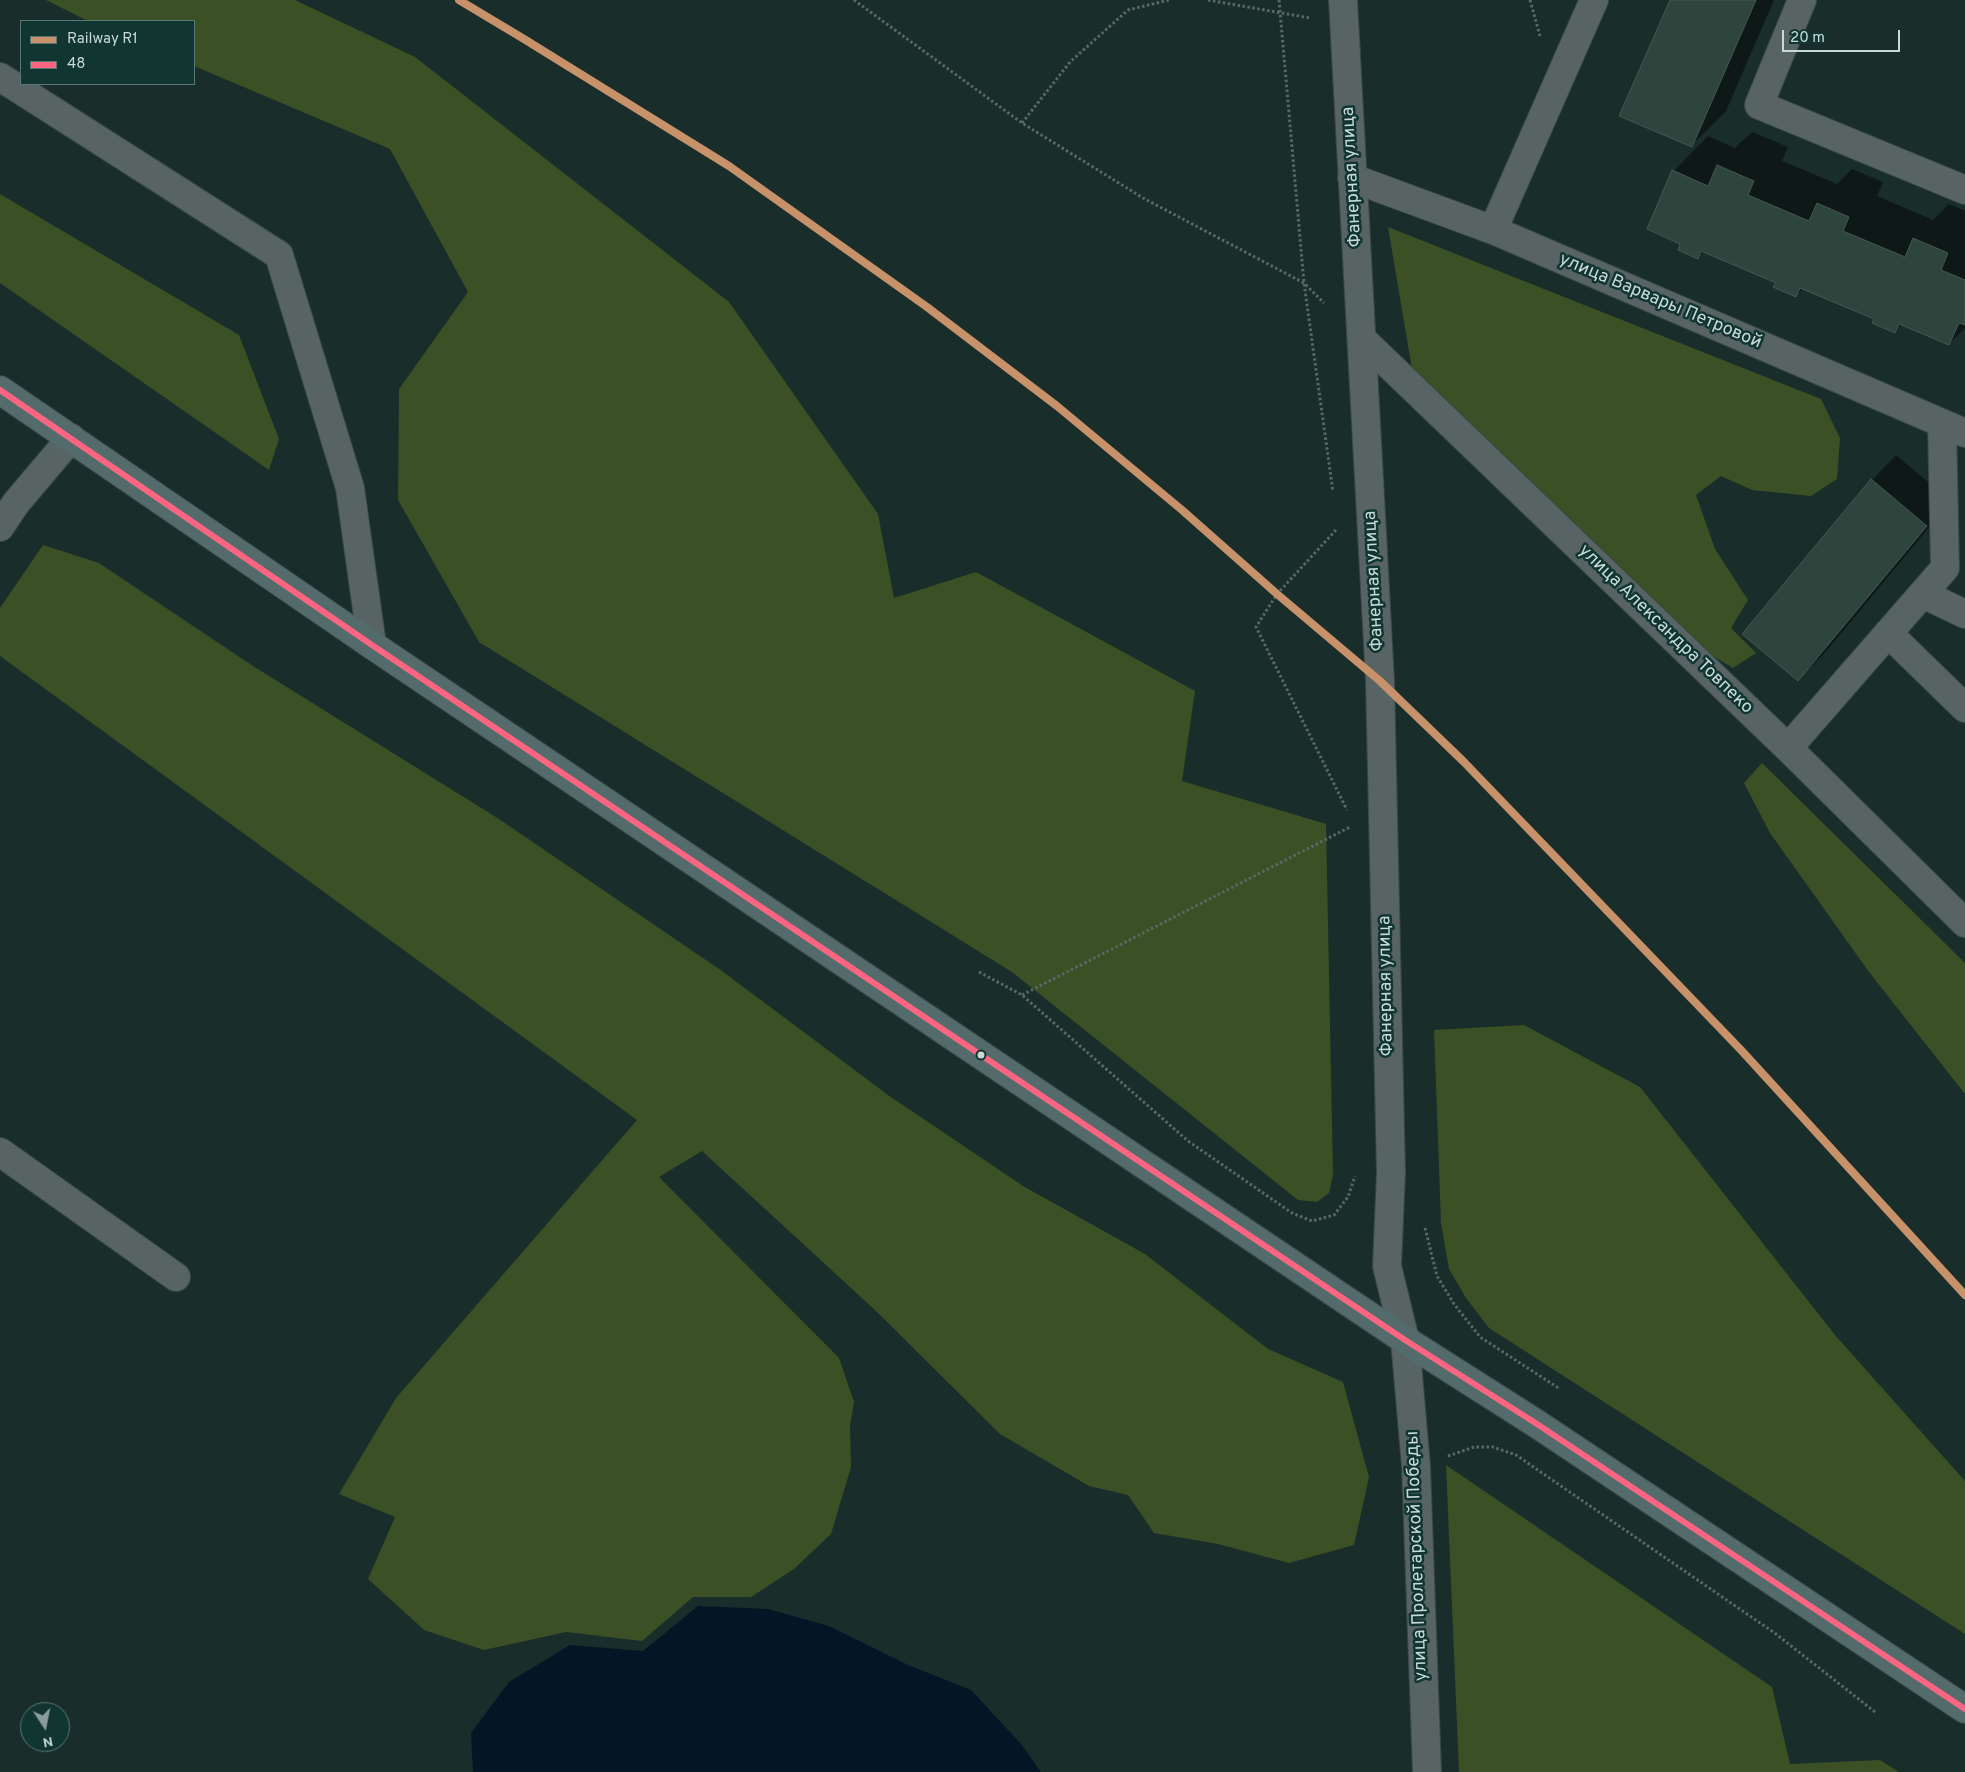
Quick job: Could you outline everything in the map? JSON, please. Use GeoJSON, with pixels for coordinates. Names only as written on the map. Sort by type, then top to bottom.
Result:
{"type":"FeatureCollection","features":[{"type":"Feature","properties":{"kind":"main road"},"geometry":{"type":"LineString","coordinates":[[0,390],[372,645],[1405,1340],[1537,1424],[1965,1709]]}},
{"type":"Feature","properties":{"kind":"street"},"geometry":{"type":"LineString","coordinates":[[1493,230],[1594,0]]}},
{"type":"Feature","properties":{"kind":"street"},"geometry":{"type":"LineString","coordinates":[[1802,0],[1759,105],[1965,190]]}},
{"type":"Feature","properties":{"kind":"street","name":"Фанерная улица"},"geometry":{"type":"LineString","coordinates":[[1344,12],[1380,680],[1391,1174],[1387,1266],[1405,1340]]}},
{"type":"Feature","properties":{"kind":"street"},"geometry":{"type":"LineString","coordinates":[[0,77],[279,255],[350,488],[372,645]]}},
{"type":"Feature","properties":{"kind":"street","name":"улица Варвары Петровой"},"geometry":{"type":"LineString","coordinates":[[1352,178],[1493,230],[1954,428]]}},
{"type":"Feature","properties":{"kind":"street","name":"улица Александра Товпеко"},"geometry":{"type":"LineString","coordinates":[[1362,339],[1788,748],[1965,923]]}},
{"type":"Feature","properties":{"kind":"street"},"geometry":{"type":"LineString","coordinates":[[1788,748],[1945,568],[1954,428]]}},
{"type":"Feature","properties":{"kind":"street"},"geometry":{"type":"LineString","coordinates":[[0,527],[16,503],[71,438]]}},
{"type":"Feature","properties":{"kind":"street"},"geometry":{"type":"LineString","coordinates":[[1923,594],[1965,614]]}},
{"type":"Feature","properties":{"kind":"street"},"geometry":{"type":"LineString","coordinates":[[1888,633],[1965,708]]}},
{"type":"Feature","properties":{"kind":"street"},"geometry":{"type":"LineString","coordinates":[[0,1152],[176,1277]]}},
{"type":"Feature","properties":{"kind":"street","name":"улица Пролетарской Победы"},"geometry":{"type":"LineString","coordinates":[[1405,1340],[1416,1466],[1427,1772]]}},
{"type":"Feature","properties":{"kind":"path"},"geometry":{"type":"LineString","coordinates":[[854,0],[1022,123],[1143,198],[1304,283],[1362,339]]}},
{"type":"Feature","properties":{"kind":"path"},"geometry":{"type":"LineString","coordinates":[[1022,123],[1070,62],[1128,10],[1169,0]]}},
{"type":"Feature","properties":{"kind":"path"},"geometry":{"type":"LineString","coordinates":[[1208,0],[1280,14],[1344,12]]}},
{"type":"Feature","properties":{"kind":"path"},"geometry":{"type":"LineString","coordinates":[[1279,0],[1304,283],[1334,499]]}},
{"type":"Feature","properties":{"kind":"path"},"geometry":{"type":"LineString","coordinates":[[1338,528],[1277,594],[1256,627],[1350,816]]}},
{"type":"Feature","properties":{"kind":"path"},"geometry":{"type":"LineString","coordinates":[[1022,995],[1355,825]]}},
{"type":"Feature","properties":{"kind":"path"},"geometry":{"type":"LineString","coordinates":[[979,972],[1022,995],[1188,1141],[1292,1213],[1312,1221],[1334,1215],[1348,1196],[1356,1172]]}},
{"type":"Feature","properties":{"kind":"path"},"geometry":{"type":"LineString","coordinates":[[1424,1219],[1437,1276],[1454,1304],[1480,1337],[1560,1389]]}},
{"type":"Feature","properties":{"kind":"path"},"geometry":{"type":"LineString","coordinates":[[1416,1466],[1474,1447],[1494,1447],[1516,1455],[1776,1634],[1875,1712]]}},
{"type":"Feature","properties":{"kind":"green space"},"geometry":{"type":"Polygon","coordinates":[[[46,0],[295,0],[415,57],[729,302],[878,514],[894,598],[976,572],[1195,691],[1182,781],[1326,824],[1333,1175],[1329,1193],[1317,1202],[1298,1200],[1012,972],[479,642],[398,500],[399,389],[468,292],[390,149],[195,66],[195,20],[86,20],[46,0]]]}},
{"type":"Feature","properties":{"kind":"green space"},"geometry":{"type":"Polygon","coordinates":[[[0,194],[239,335],[279,439],[269,470],[0,283],[0,194]]]}},
{"type":"Feature","properties":{"kind":"green space"},"geometry":{"type":"Polygon","coordinates":[[[1388,227],[1821,399],[1840,438],[1837,479],[1811,496],[1752,490],[1721,476],[1696,495],[1715,549],[1748,600],[1731,628],[1756,653],[1733,668],[1713,656],[1413,375],[1388,227]]]}},
{"type":"Feature","properties":{"kind":"green space"},"geometry":{"type":"Polygon","coordinates":[[[43,545],[99,563],[253,666],[499,819],[722,971],[888,1095],[1023,1186],[1145,1254],[1268,1349],[1343,1382],[1369,1477],[1354,1545],[1289,1563],[1218,1544],[1154,1533],[1128,1495],[1089,1486],[1000,1434],[876,1311],[702,1151],[659,1177],[839,1358],[854,1402],[850,1426],[851,1467],[831,1534],[794,1569],[751,1597],[693,1597],[642,1641],[566,1632],[484,1650],[424,1630],[368,1579],[395,1517],[339,1494],[396,1398],[637,1120],[0,656],[0,608],[43,545]]]}},
{"type":"Feature","properties":{"kind":"green space"},"geometry":{"type":"Polygon","coordinates":[[[1762,763],[1965,963],[1965,1094],[1869,972],[1770,833],[1744,783],[1762,763]]]}},
{"type":"Feature","properties":{"kind":"green space"},"geometry":{"type":"Polygon","coordinates":[[[1524,1025],[1640,1087],[1835,1335],[1965,1481],[1965,1634],[1489,1328],[1466,1298],[1449,1269],[1441,1223],[1434,1030],[1524,1025]]]}},
{"type":"Feature","properties":{"kind":"green space"},"geometry":{"type":"Polygon","coordinates":[[[1446,1465],[1772,1687],[1790,1764],[1880,1760],[1899,1772],[1459,1772],[1446,1465]]]}},
{"type":"Feature","properties":{"kind":"water"},"geometry":{"type":"Polygon","coordinates":[[[698,1606],[768,1609],[829,1626],[908,1665],[971,1690],[1021,1744],[1041,1772],[473,1772],[471,1733],[509,1682],[570,1645],[643,1651],[698,1606]]]}},
{"type":"Feature","properties":{"kind":"building"},"geometry":{"type":"Polygon","coordinates":[[[1670,0],[1756,0],[1692,147],[1619,116],[1670,0]]]}},
{"type":"Feature","properties":{"kind":"building"},"geometry":{"type":"Polygon","coordinates":[[[1717,165],[1754,181],[1748,195],[1809,221],[1817,203],[1849,217],[1843,231],[1905,257],[1913,238],[1948,253],[1941,270],[1965,280],[1965,325],[1959,323],[1949,345],[1899,324],[1895,333],[1872,323],[1874,319],[1800,288],[1796,297],[1773,287],[1776,283],[1701,251],[1698,259],[1678,250],[1680,244],[1647,229],[1672,170],[1708,186],[1717,165]]]}},
{"type":"Feature","properties":{"kind":"building"},"geometry":{"type":"Polygon","coordinates":[[[1871,479],[1927,526],[1798,681],[1742,634],[1871,479]]]}},
{"type":"Feature","properties":{"kind":"rail line","name":"R1"},"geometry":{"type":"LineString","coordinates":[[459,0],[729,166],[927,307],[1057,406],[1182,510],[1380,681],[1463,761],[1741,1050],[1965,1295]]}},
{"type":"Feature","properties":{"kind":"transit line","name":"48"},"geometry":{"type":"LineString","coordinates":[[0,390],[372,645],[1405,1340],[1537,1424],[1965,1709]]}}]}
